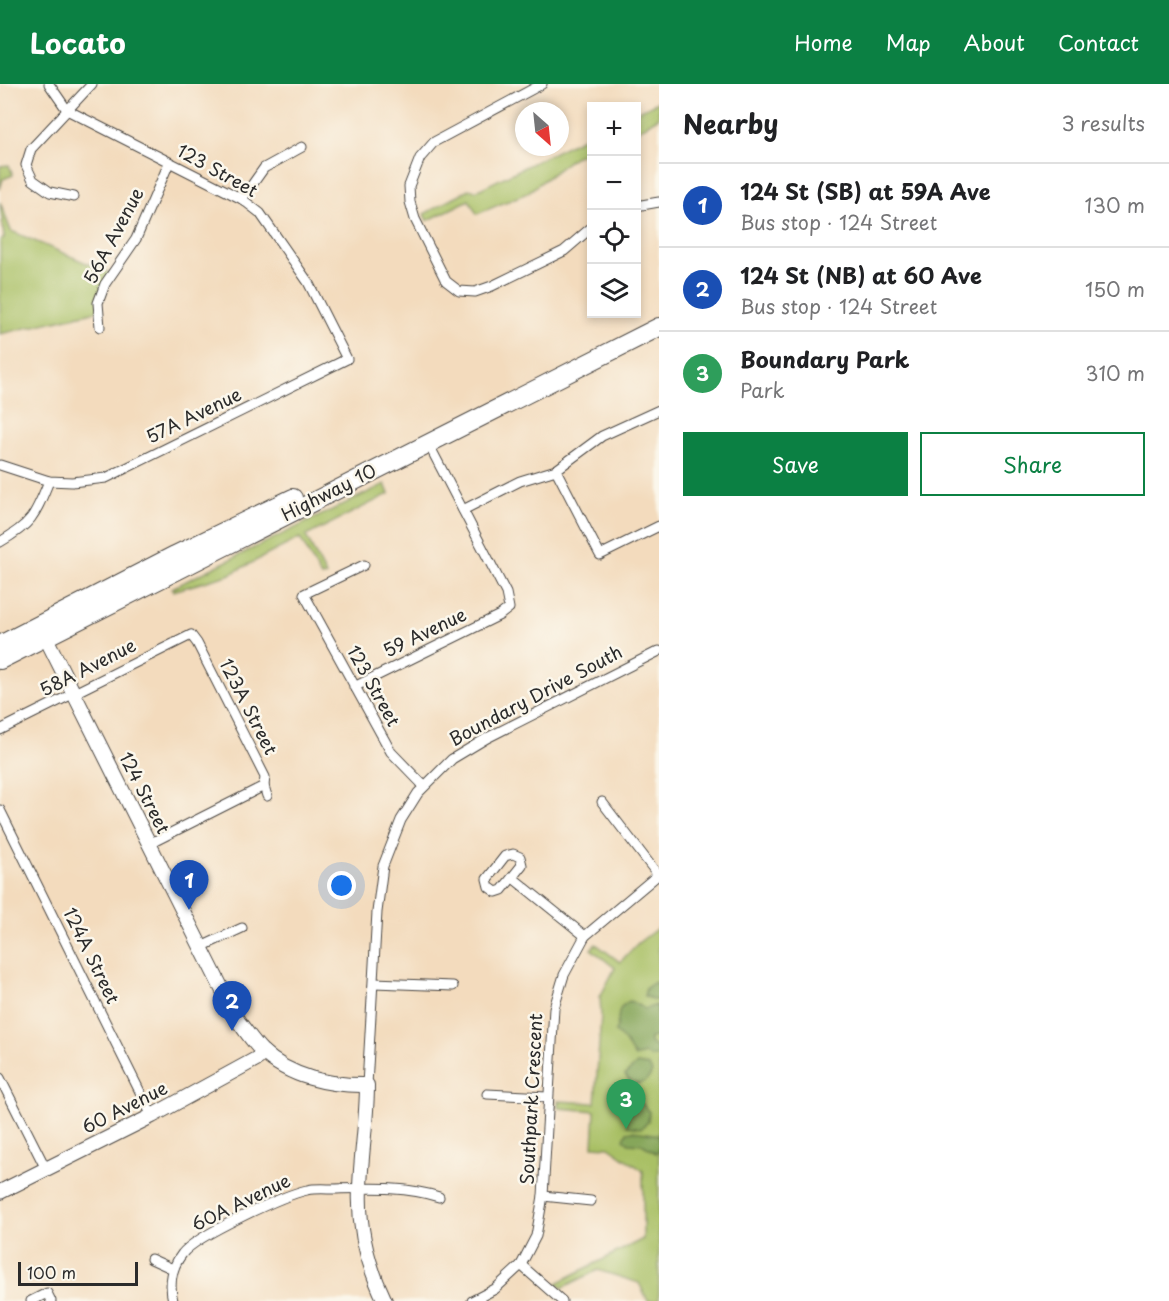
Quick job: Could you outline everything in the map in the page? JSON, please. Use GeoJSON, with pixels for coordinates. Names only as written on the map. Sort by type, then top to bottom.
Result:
{"type":"FeatureCollection","features":[{"type":"Feature","properties":{"kind":"highway","name":"Highway 10"},"geometry":{"type":"LineString","coordinates":[[0,645],[175,555],[659,314]]}},
{"type":"Feature","properties":{"kind":"highway","name":"Highway 10"},"geometry":{"type":"LineString","coordinates":[[0,660],[659,327]]}},
{"type":"Feature","properties":{"kind":"highway"},"geometry":{"type":"LineString","coordinates":[[45,638],[55,624],[167,567],[175,555]]}},
{"type":"Feature","properties":{"kind":"street","name":"123 Street"},"geometry":{"type":"LineString","coordinates":[[49,84],[68,110],[242,199],[260,213],[308,282],[347,359]]}},
{"type":"Feature","properties":{"kind":"street"},"geometry":{"type":"LineString","coordinates":[[74,197],[51,192],[33,180],[26,165],[31,148],[92,84]]}},
{"type":"Feature","properties":{"kind":"street"},"geometry":{"type":"LineString","coordinates":[[542,84],[434,142],[420,158],[409,186],[410,202],[415,219],[446,281],[459,291],[475,292],[492,286],[564,250],[587,230]]}},
{"type":"Feature","properties":{"kind":"street"},"geometry":{"type":"LineString","coordinates":[[242,199],[264,168],[302,147]]}},
{"type":"Feature","properties":{"kind":"street","name":"56A Avenue"},"geometry":{"type":"LineString","coordinates":[[100,327],[98,303],[105,284],[136,238],[169,163]]}},
{"type":"Feature","properties":{"kind":"street"},"geometry":{"type":"LineString","coordinates":[[641,205],[659,202]]}},
{"type":"Feature","properties":{"kind":"street","name":"57A Avenue"},"geometry":{"type":"LineString","coordinates":[[49,481],[72,482],[106,478],[347,359]]}},
{"type":"Feature","properties":{"kind":"street"},"geometry":{"type":"LineString","coordinates":[[428,443],[463,510],[520,481],[556,470],[602,436],[659,410]]}},
{"type":"Feature","properties":{"kind":"street"},"geometry":{"type":"LineString","coordinates":[[0,465],[49,481],[36,513],[21,530],[0,542]]}},
{"type":"Feature","properties":{"kind":"street"},"geometry":{"type":"LineString","coordinates":[[556,470],[600,555],[659,526]]}},
{"type":"Feature","properties":{"kind":"street","name":"59 Avenue"},"geometry":{"type":"LineString","coordinates":[[354,687],[500,615],[509,608],[506,594],[463,510]]}},
{"type":"Feature","properties":{"kind":"street","name":"123 Street"},"geometry":{"type":"LineString","coordinates":[[364,565],[304,594],[391,752],[424,786]]}},
{"type":"Feature","properties":{"kind":"street","name":"124 Street"},"geometry":{"type":"LineString","coordinates":[[45,638],[238,1021],[263,1052],[302,1076],[351,1086],[367,1085]]}},
{"type":"Feature","properties":{"kind":"street","name":"58A Avenue"},"geometry":{"type":"LineString","coordinates":[[0,730],[197,639]]}},
{"type":"Feature","properties":{"kind":"street","name":"123A Street"},"geometry":{"type":"LineString","coordinates":[[149,844],[265,791],[265,777],[197,639]]}},
{"type":"Feature","properties":{"kind":"street","name":"Boundary Drive South"},"geometry":{"type":"LineString","coordinates":[[367,1085],[377,912],[383,866],[401,820],[424,786],[452,759],[487,738],[659,651]]}},
{"type":"Feature","properties":{"kind":"street"},"geometry":{"type":"LineString","coordinates":[[602,802],[658,875]]}},
{"type":"Feature","properties":{"kind":"street","name":"124A Street"},"geometry":{"type":"LineString","coordinates":[[0,810],[152,1116]]}},
{"type":"Feature","properties":{"kind":"street","name":"Southpark Crescent"},"geometry":{"type":"LineString","coordinates":[[472,1301],[495,1289],[521,1265],[536,1236],[543,1196],[554,1008],[564,975],[585,936],[658,875]]}},
{"type":"Feature","properties":{"kind":"street"},"geometry":{"type":"LineString","coordinates":[[513,878],[585,936]]}},
{"type":"Feature","properties":{"kind":"street"},"geometry":{"type":"LineString","coordinates":[[201,947],[242,928]]}},
{"type":"Feature","properties":{"kind":"street"},"geometry":{"type":"LineString","coordinates":[[374,983],[453,986]]}},
{"type":"Feature","properties":{"kind":"street","name":"60 Avenue"},"geometry":{"type":"LineString","coordinates":[[0,1192],[152,1116],[258,1058],[263,1052]]}},
{"type":"Feature","properties":{"kind":"street"},"geometry":{"type":"LineString","coordinates":[[0,1078],[46,1169]]}},
{"type":"Feature","properties":{"kind":"street"},"geometry":{"type":"LineString","coordinates":[[367,1085],[360,1189],[361,1220],[370,1264],[385,1301]]}},
{"type":"Feature","properties":{"kind":"street"},"geometry":{"type":"LineString","coordinates":[[487,1094],[547,1097]]}},
{"type":"Feature","properties":{"kind":"street","name":"60A Avenue"},"geometry":{"type":"LineString","coordinates":[[173,1269],[183,1252],[206,1235],[277,1201],[308,1190],[421,1191],[439,1197]]}},
{"type":"Feature","properties":{"kind":"street"},"geometry":{"type":"LineString","coordinates":[[543,1196],[591,1201]]}},
{"type":"Feature","properties":{"kind":"street"},"geometry":{"type":"LineString","coordinates":[[151,1259],[173,1269],[170,1288],[172,1301]]}},
{"type":"Feature","properties":{"kind":"street"},"geometry":{"type":"LineString","coordinates":[[521,1265],[562,1301]]}},
{"type":"Feature","properties":{"kind":"street"},"geometry":{"type":"LineString","coordinates":[[31,1301],[49,1297]]}},
{"type":"Feature","properties":{"kind":"green space"},"geometry":{"type":"Polygon","coordinates":[[[659,101],[659,117],[641,128],[641,110],[659,101]]]}},
{"type":"Feature","properties":{"kind":"green space"},"geometry":{"type":"Polygon","coordinates":[[[587,136],[587,152],[574,157],[527,193],[477,214],[469,200],[427,221],[424,214],[469,189],[476,191],[547,156],[569,156],[569,145],[587,136]]]}},
{"type":"Feature","properties":{"kind":"green space"},"geometry":{"type":"Polygon","coordinates":[[[9,165],[13,175],[3,179],[0,189],[0,166],[9,165]]]}},
{"type":"Feature","properties":{"kind":"green space"},"geometry":{"type":"Polygon","coordinates":[[[0,202],[11,231],[110,273],[97,311],[0,334],[0,240],[4,238],[0,202]]]}},
{"type":"Feature","properties":{"kind":"green space"},"geometry":{"type":"Polygon","coordinates":[[[385,484],[389,494],[306,536],[326,575],[321,577],[300,538],[228,575],[173,591],[172,588],[385,484]]]}},
{"type":"Feature","properties":{"kind":"green space"},"geometry":{"type":"Polygon","coordinates":[[[659,927],[659,1301],[648,1301],[639,1283],[598,1270],[562,1288],[557,1283],[643,1239],[643,1171],[609,1147],[593,1146],[595,1111],[558,1108],[558,1101],[595,1103],[601,1015],[600,997],[615,968],[591,949],[596,944],[620,962],[638,943],[659,927]]]}},
{"type":"Feature","properties":{"kind":"green space"},"geometry":{"type":"Polygon","coordinates":[[[655,982],[659,987],[659,1000],[657,1001],[644,996],[646,988],[655,982]]]}},
{"type":"Feature","properties":{"kind":"green space"},"geometry":{"type":"Polygon","coordinates":[[[630,1001],[645,1009],[657,1005],[659,1036],[650,1038],[650,1043],[659,1050],[658,1056],[649,1057],[645,1054],[635,1057],[615,1032],[621,1007],[630,1001]]]}},
{"type":"Feature","properties":{"kind":"green space"},"geometry":{"type":"Polygon","coordinates":[[[637,1064],[649,1066],[652,1072],[643,1083],[639,1084],[632,1082],[625,1075],[637,1064]]]}},
{"type":"Feature","properties":{"kind":"green space"},"geometry":{"type":"Polygon","coordinates":[[[636,1096],[649,1112],[648,1122],[641,1128],[627,1126],[628,1102],[636,1096]]]}},
{"type":"Feature","properties":{"kind":"green space"},"geometry":{"type":"Polygon","coordinates":[[[627,1132],[659,1135],[659,1151],[656,1153],[642,1144],[629,1143],[624,1139],[627,1132]]]}},
{"type":"Feature","properties":{"kind":"place","name":"124 St (SB) at 59A Ave"},"geometry":{"type":"Point","coordinates":[189,910]}},
{"type":"Feature","properties":{"kind":"place","name":"124 St (NB) at 60 Ave"},"geometry":{"type":"Point","coordinates":[232,1031]}},
{"type":"Feature","properties":{"kind":"place","name":"Boundary Park"},"geometry":{"type":"Point","coordinates":[626,1129]}}]}
